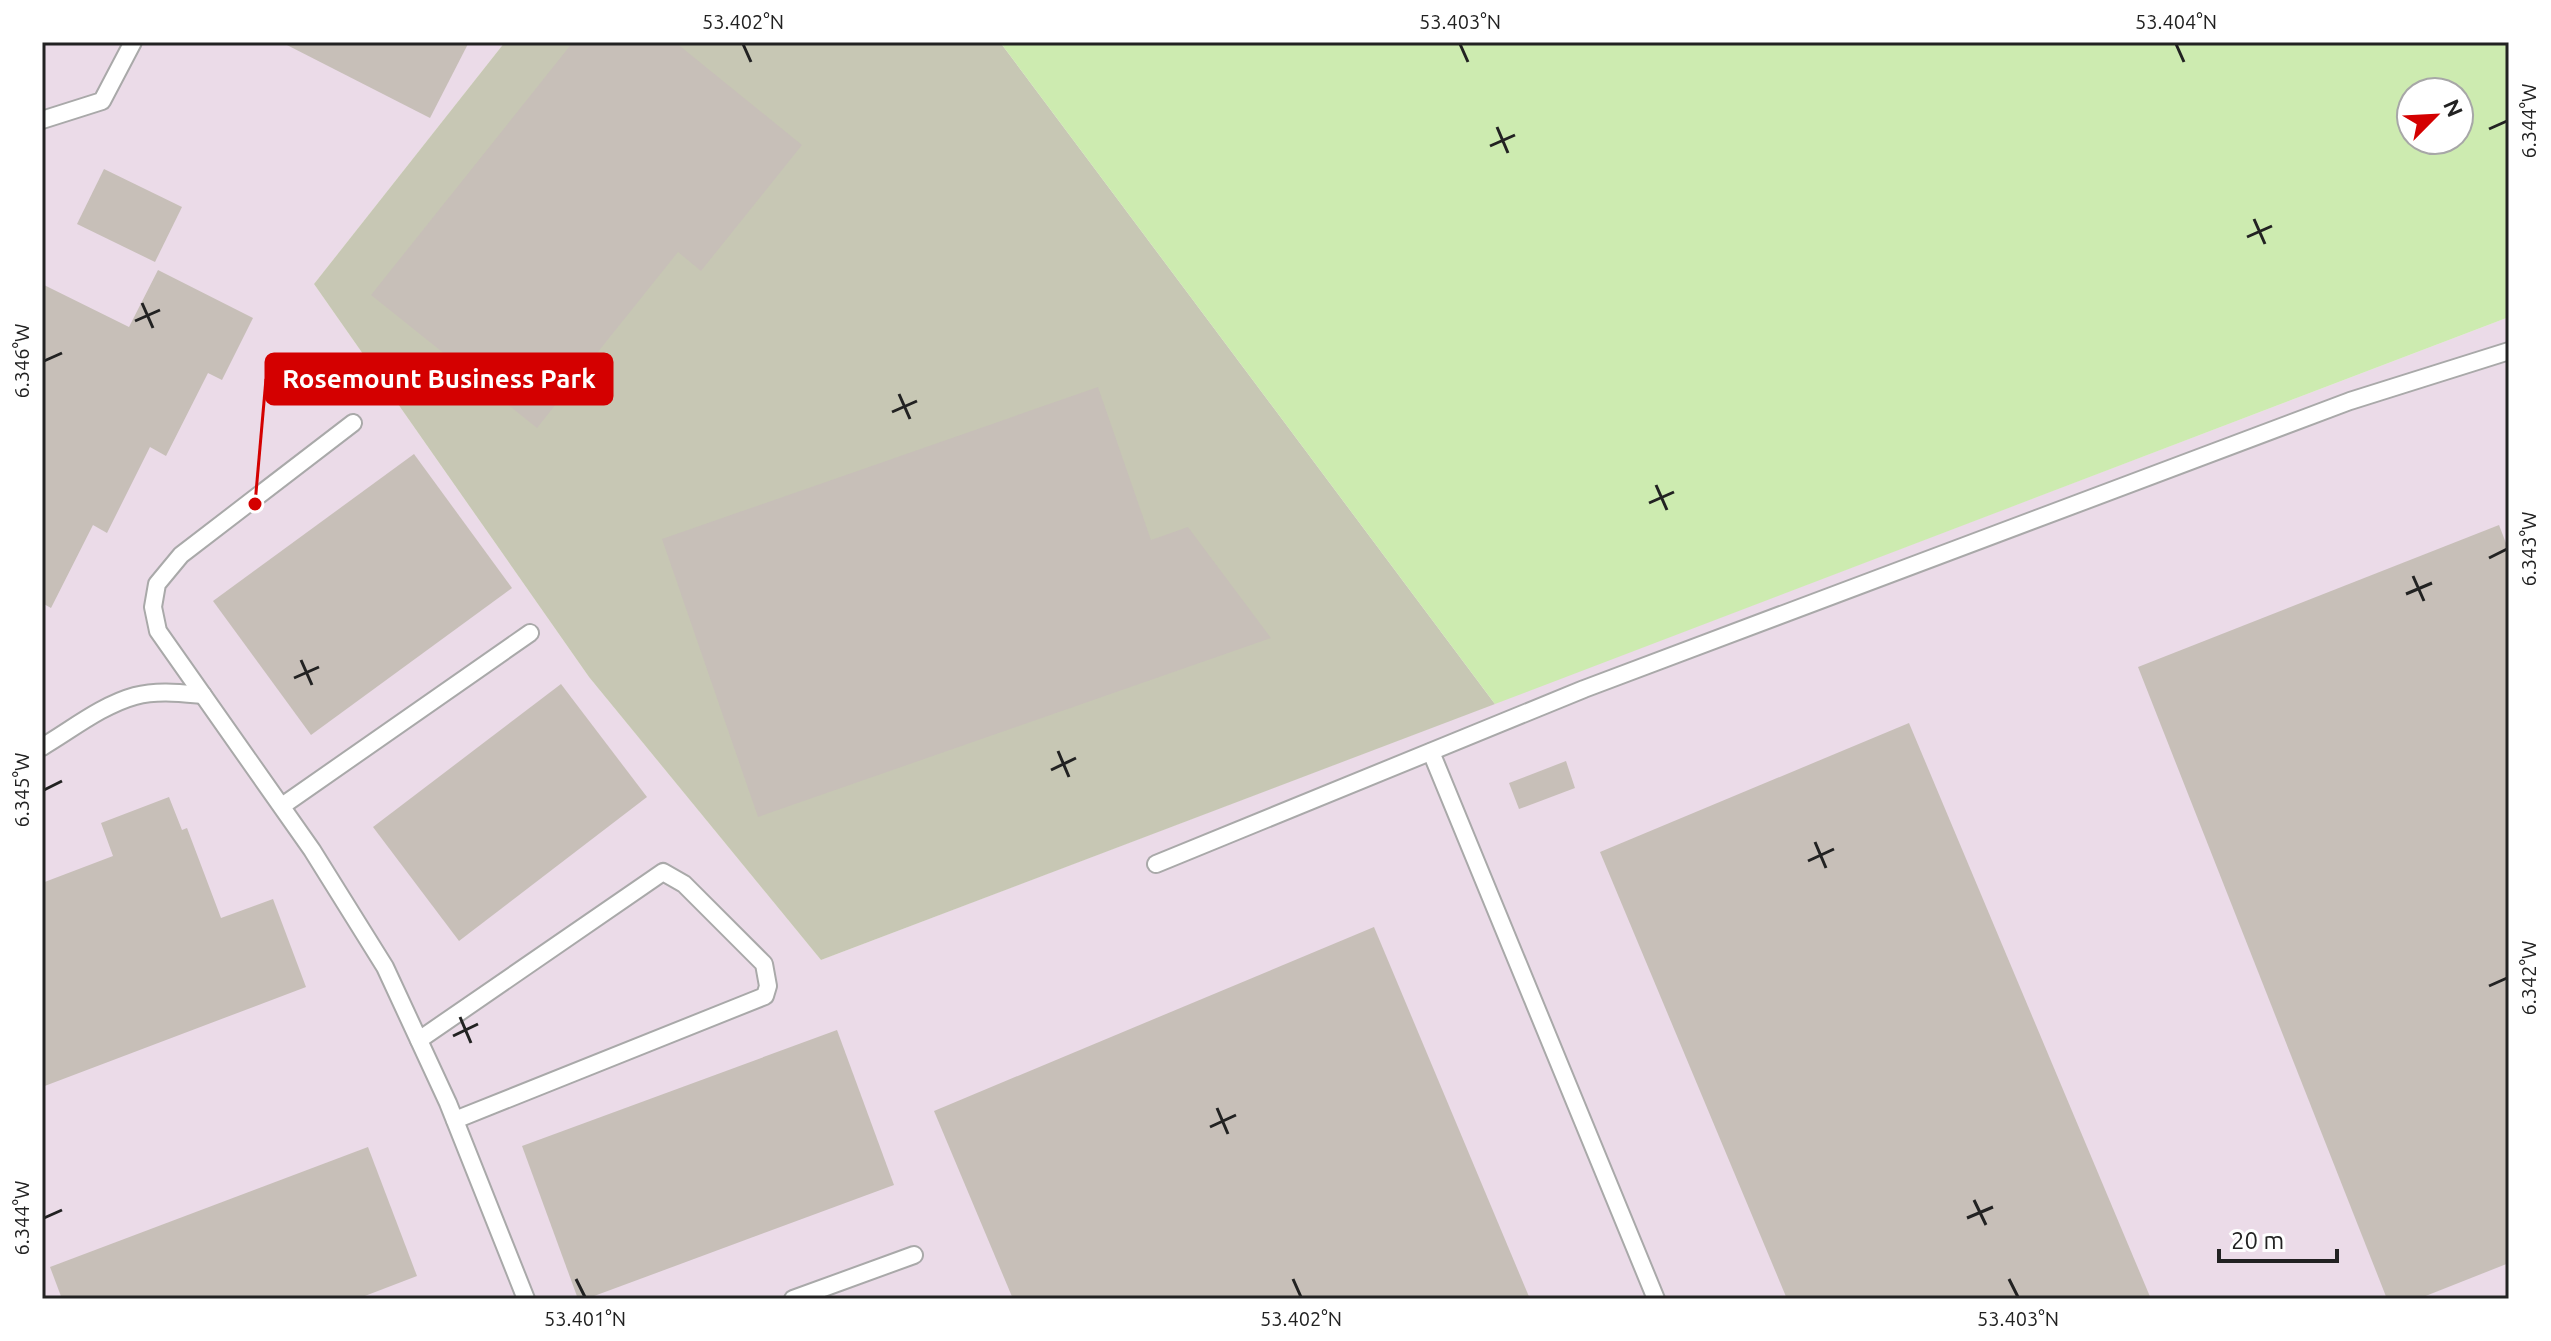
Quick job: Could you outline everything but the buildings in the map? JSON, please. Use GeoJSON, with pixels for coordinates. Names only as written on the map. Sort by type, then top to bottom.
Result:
{"type":"FeatureCollection","features":[{"type":"Feature","properties":{"kind":"lane"},"geometry":{"type":"LineString","coordinates":[[42,120],[102,101],[133,42]]}},
{"type":"Feature","properties":{"kind":"lane"},"geometry":{"type":"LineString","coordinates":[[1156,864],[1598,684],[2350,401],[2509,351]]}},
{"type":"Feature","properties":{"kind":"lane"},"geometry":{"type":"LineString","coordinates":[[353,423],[181,555],[157,584],[153,607],[158,631],[312,850],[385,967],[455,1120],[526,1299]]}},
{"type":"Feature","properties":{"kind":"lane"},"geometry":{"type":"LineString","coordinates":[[282,806],[530,633]]}},
{"type":"Feature","properties":{"kind":"lane"},"geometry":{"type":"LineString","coordinates":[[42,747],[115,703],[135,695],[156,692],[203,695]]}},
{"type":"Feature","properties":{"kind":"lane"},"geometry":{"type":"LineString","coordinates":[[1431,752],[1656,1299]]}},
{"type":"Feature","properties":{"kind":"lane"},"geometry":{"type":"LineString","coordinates":[[419,1040],[663,872],[684,884],[764,964],[768,986],[765,996],[455,1120]]}},
{"type":"Feature","properties":{"kind":"lane"},"geometry":{"type":"LineString","coordinates":[[793,1299],[914,1255]]}},
{"type":"Feature","properties":{"kind":"shaded area"},"geometry":{"type":"Polygon","coordinates":[[[42,42],[505,42],[314,284],[589,677],[821,960],[2509,317],[2509,1299],[42,1299],[42,42]]]}},
{"type":"Feature","properties":{"kind":"shaded area"},"geometry":{"type":"Polygon","coordinates":[[[505,42],[1000,42],[1495,704],[821,960],[589,677],[314,284],[505,42]]]}},
{"type":"Feature","properties":{"kind":"green space"},"geometry":{"type":"Polygon","coordinates":[[[1000,42],[2509,42],[2509,317],[1495,704],[1000,42]]]}},
{"type":"Feature","properties":{"kind":"place","name":"Rosemount Business Park"},"geometry":{"type":"Point","coordinates":[255,504]}}]}
